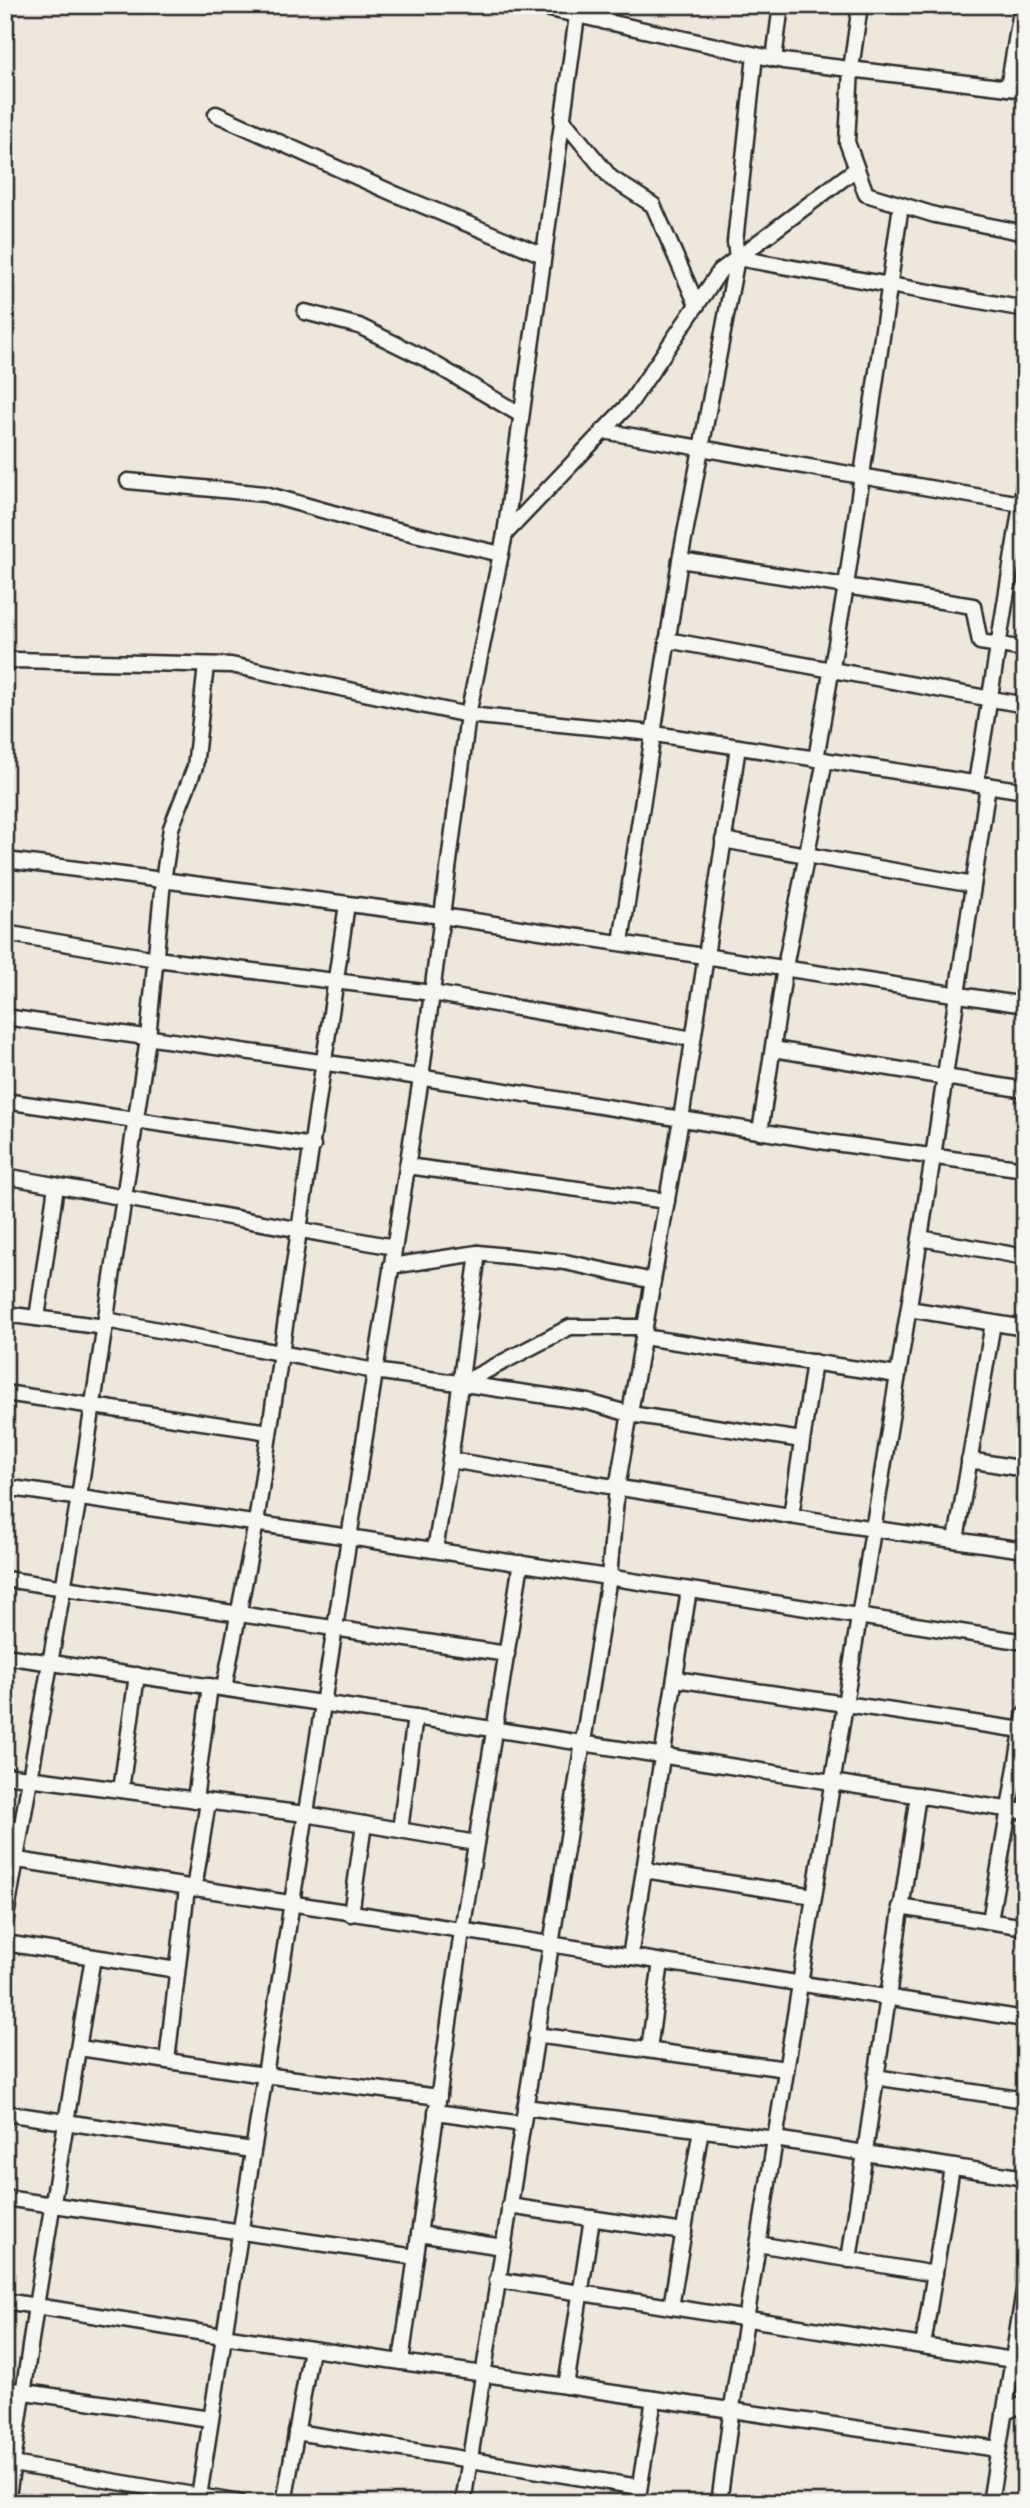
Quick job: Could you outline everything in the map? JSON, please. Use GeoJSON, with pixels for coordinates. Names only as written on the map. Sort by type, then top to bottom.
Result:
{"type":"FeatureCollection","features":[{"type":"Feature","properties":{"kind":"street"},"geometry":{"type":"LineString","coordinates":[[532,5],[774,59],[1025,90]]}},
{"type":"Feature","properties":{"kind":"street"},"geometry":{"type":"LineString","coordinates":[[605,22],[608,5]]}},
{"type":"Feature","properties":{"kind":"street"},"geometry":{"type":"LineString","coordinates":[[774,59],[781,5]]}},
{"type":"Feature","properties":{"kind":"street"},"geometry":{"type":"LineString","coordinates":[[860,5],[851,69],[847,142],[866,194],[935,215],[1025,233]]}},
{"type":"Feature","properties":{"kind":"street"},"geometry":{"type":"LineString","coordinates":[[1008,88],[1022,5]]}},
{"type":"Feature","properties":{"kind":"street"},"geometry":{"type":"LineString","coordinates":[[198,2500],[421,1077],[468,715],[505,534],[576,16]]}},
{"type":"Feature","properties":{"kind":"street"},"geometry":{"type":"LineString","coordinates":[[621,942],[680,560],[737,258],[735,242],[755,55]]}},
{"type":"Feature","properties":{"kind":"street"},"geometry":{"type":"LineString","coordinates":[[216,114],[395,194],[543,255]]}},
{"type":"Feature","properties":{"kind":"street"},"geometry":{"type":"LineString","coordinates":[[562,119],[611,178],[653,205],[697,305]]}},
{"type":"Feature","properties":{"kind":"street"},"geometry":{"type":"LineString","coordinates":[[505,534],[630,403],[720,271],[856,169]]}},
{"type":"Feature","properties":{"kind":"street"},"geometry":{"type":"LineString","coordinates":[[760,1132],[785,967],[807,855],[831,669],[846,586],[901,205]]}},
{"type":"Feature","properties":{"kind":"street"},"geometry":{"type":"LineString","coordinates":[[737,258],[1025,309]]}},
{"type":"Feature","properties":{"kind":"street"},"geometry":{"type":"LineString","coordinates":[[305,312],[359,326],[426,359],[521,415]]}},
{"type":"Feature","properties":{"kind":"street"},"geometry":{"type":"LineString","coordinates":[[603,431],[1021,504]]}},
{"type":"Feature","properties":{"kind":"street"},"geometry":{"type":"LineString","coordinates":[[719,2503],[746,2319],[933,1157],[973,886],[990,697],[1025,480]]}},
{"type":"Feature","properties":{"kind":"street"},"geometry":{"type":"LineString","coordinates":[[128,481],[265,494],[372,524],[501,554]]}},
{"type":"Feature","properties":{"kind":"street"},"geometry":{"type":"LineString","coordinates":[[680,560],[973,606],[980,642],[1025,649]]}},
{"type":"Feature","properties":{"kind":"street"},"geometry":{"type":"LineString","coordinates":[[667,640],[1025,705]]}},
{"type":"Feature","properties":{"kind":"street"},"geometry":{"type":"LineString","coordinates":[[5,664],[14,660],[231,665],[468,715],[652,734],[1025,791]]}},
{"type":"Feature","properties":{"kind":"street"},"geometry":{"type":"LineString","coordinates":[[5,1922],[11,1859],[30,1779],[93,1407],[148,1038],[163,881],[171,828],[195,767],[206,665]]}},
{"type":"Feature","properties":{"kind":"street"},"geometry":{"type":"LineString","coordinates":[[463,2503],[610,1577],[617,1488],[681,1119],[738,747]]}},
{"type":"Feature","properties":{"kind":"street"},"geometry":{"type":"LineString","coordinates":[[723,840],[973,886]]}},
{"type":"Feature","properties":{"kind":"street"},"geometry":{"type":"LineString","coordinates":[[14,861],[442,916],[1025,1005]]}},
{"type":"Feature","properties":{"kind":"street"},"geometry":{"type":"LineString","coordinates":[[167,2061],[177,1970],[217,1687],[238,1613],[256,1523],[347,904]]}},
{"type":"Feature","properties":{"kind":"street"},"geometry":{"type":"LineString","coordinates":[[5,933],[156,960],[432,993],[693,1039]]}},
{"type":"Feature","properties":{"kind":"street"},"geometry":{"type":"LineString","coordinates":[[5,1017],[421,1077],[760,1132],[1025,1170]]}},
{"type":"Feature","properties":{"kind":"street"},"geometry":{"type":"LineString","coordinates":[[773,1049],[1025,1090]]}},
{"type":"Feature","properties":{"kind":"street"},"geometry":{"type":"LineString","coordinates":[[5,1101],[313,1146]]}},
{"type":"Feature","properties":{"kind":"street"},"geometry":{"type":"LineString","coordinates":[[407,1166],[667,1201]]}},
{"type":"Feature","properties":{"kind":"street"},"geometry":{"type":"LineString","coordinates":[[5,1177],[394,1247]]}},
{"type":"Feature","properties":{"kind":"street"},"geometry":{"type":"LineString","coordinates":[[37,1318],[56,1186]]}},
{"type":"Feature","properties":{"kind":"street"},"geometry":{"type":"LineString","coordinates":[[920,1238],[1025,1257]]}},
{"type":"Feature","properties":{"kind":"street"},"geometry":{"type":"LineString","coordinates":[[391,1266],[478,1253],[565,1262],[653,1281]]}},
{"type":"Feature","properties":{"kind":"street"},"geometry":{"type":"LineString","coordinates":[[435,1550],[478,1253]]}},
{"type":"Feature","properties":{"kind":"street"},"geometry":{"type":"LineString","coordinates":[[909,1309],[1025,1328]]}},
{"type":"Feature","properties":{"kind":"street"},"geometry":{"type":"LineString","coordinates":[[5,1314],[105,1323],[460,1385],[588,1402],[630,1414],[802,1440]]}},
{"type":"Feature","properties":{"kind":"street"},"geometry":{"type":"LineString","coordinates":[[956,1540],[993,1323]]}},
{"type":"Feature","properties":{"kind":"street"},"geometry":{"type":"LineString","coordinates":[[460,1385],[570,1327],[644,1332],[898,1374]]}},
{"type":"Feature","properties":{"kind":"street"},"geometry":{"type":"LineString","coordinates":[[791,1516],[814,1362]]}},
{"type":"Feature","properties":{"kind":"street"},"geometry":{"type":"LineString","coordinates":[[5,1394],[269,1432]]}},
{"type":"Feature","properties":{"kind":"street"},"geometry":{"type":"LineString","coordinates":[[450,1460],[873,1529],[1025,1550]]}},
{"type":"Feature","properties":{"kind":"street"},"geometry":{"type":"LineString","coordinates":[[969,1460],[1025,1469]]}},
{"type":"Feature","properties":{"kind":"street"},"geometry":{"type":"LineString","coordinates":[[5,1487],[349,1536],[1025,1642]]}},
{"type":"Feature","properties":{"kind":"street"},"geometry":{"type":"LineString","coordinates":[[401,2362],[463,1931],[521,1563]]}},
{"type":"Feature","properties":{"kind":"street"},"geometry":{"type":"LineString","coordinates":[[5,1579],[507,1654]]}},
{"type":"Feature","properties":{"kind":"street"},"geometry":{"type":"LineString","coordinates":[[630,1957],[689,1590]]}},
{"type":"Feature","properties":{"kind":"street"},"geometry":{"type":"LineString","coordinates":[[5,1656],[1025,1812]]}},
{"type":"Feature","properties":{"kind":"street"},"geometry":{"type":"LineString","coordinates":[[121,1790],[137,1675]]}},
{"type":"Feature","properties":{"kind":"street"},"geometry":{"type":"LineString","coordinates":[[675,1679],[1022,1730]]}},
{"type":"Feature","properties":{"kind":"street"},"geometry":{"type":"LineString","coordinates":[[990,1921],[1025,1714]]}},
{"type":"Feature","properties":{"kind":"street"},"geometry":{"type":"LineString","coordinates":[[400,1830],[415,1717]]}},
{"type":"Feature","properties":{"kind":"street"},"geometry":{"type":"LineString","coordinates":[[5,1775],[304,1814],[477,1843]]}},
{"type":"Feature","properties":{"kind":"street"},"geometry":{"type":"LineString","coordinates":[[849,2260],[918,1795]]}},
{"type":"Feature","properties":{"kind":"street"},"geometry":{"type":"LineString","coordinates":[[351,1914],[363,1824]]}},
{"type":"Feature","properties":{"kind":"street"},"geometry":{"type":"LineString","coordinates":[[11,1859],[1025,2019]]}},
{"type":"Feature","properties":{"kind":"street"},"geometry":{"type":"LineString","coordinates":[[644,1870],[814,1896]]}},
{"type":"Feature","properties":{"kind":"street"},"geometry":{"type":"LineString","coordinates":[[900,1908],[1025,1927]]}},
{"type":"Feature","properties":{"kind":"street"},"geometry":{"type":"LineString","coordinates":[[5,1943],[177,1970]]}},
{"type":"Feature","properties":{"kind":"street"},"geometry":{"type":"LineString","coordinates":[[8,2503],[9,2464],[24,2392],[93,1957]]}},
{"type":"Feature","properties":{"kind":"street"},"geometry":{"type":"LineString","coordinates":[[649,2050],[661,1962]]}},
{"type":"Feature","properties":{"kind":"street"},"geometry":{"type":"LineString","coordinates":[[537,2035],[786,2069]]}},
{"type":"Feature","properties":{"kind":"street"},"geometry":{"type":"LineString","coordinates":[[79,2048],[439,2097]]}},
{"type":"Feature","properties":{"kind":"street"},"geometry":{"type":"LineString","coordinates":[[875,2077],[1025,2100]]}},
{"type":"Feature","properties":{"kind":"street"},"geometry":{"type":"LineString","coordinates":[[525,2107],[775,2139],[1025,2178]]}},
{"type":"Feature","properties":{"kind":"street"},"geometry":{"type":"LineString","coordinates":[[436,2112],[522,2124]]}},
{"type":"Feature","properties":{"kind":"street"},"geometry":{"type":"LineString","coordinates":[[5,2113],[252,2150]]}},
{"type":"Feature","properties":{"kind":"street"},"geometry":{"type":"LineString","coordinates":[[671,2307],[701,2129]]}},
{"type":"Feature","properties":{"kind":"street"},"geometry":{"type":"LineString","coordinates":[[923,2346],[952,2167]]}},
{"type":"Feature","properties":{"kind":"street"},"geometry":{"type":"LineString","coordinates":[[5,2198],[416,2257]]}},
{"type":"Feature","properties":{"kind":"street"},"geometry":{"type":"LineString","coordinates":[[509,2206],[684,2232]]}},
{"type":"Feature","properties":{"kind":"street"},"geometry":{"type":"LineString","coordinates":[[566,2386],[592,2218]]}},
{"type":"Feature","properties":{"kind":"street"},"geometry":{"type":"LineString","coordinates":[[419,2234],[502,2247]]}},
{"type":"Feature","properties":{"kind":"street"},"geometry":{"type":"LineString","coordinates":[[758,2244],[935,2274]]}},
{"type":"Feature","properties":{"kind":"street"},"geometry":{"type":"LineString","coordinates":[[497,2280],[1013,2360]]}},
{"type":"Feature","properties":{"kind":"street"},"geometry":{"type":"LineString","coordinates":[[990,2503],[1025,2284]]}},
{"type":"Feature","properties":{"kind":"street"},"geometry":{"type":"LineString","coordinates":[[5,2301],[223,2336],[998,2449]]}},
{"type":"Feature","properties":{"kind":"street"},"geometry":{"type":"LineString","coordinates":[[284,2503],[311,2349]]}},
{"type":"Feature","properties":{"kind":"street"},"geometry":{"type":"LineString","coordinates":[[5,2389],[210,2419]]}},
{"type":"Feature","properties":{"kind":"street"},"geometry":{"type":"LineString","coordinates":[[637,2503],[654,2399]]}},
{"type":"Feature","properties":{"kind":"street"},"geometry":{"type":"LineString","coordinates":[[1004,2413],[1025,2403]]}},
{"type":"Feature","properties":{"kind":"street"},"geometry":{"type":"LineString","coordinates":[[296,2432],[639,2487]]}},
{"type":"Feature","properties":{"kind":"street"},"geometry":{"type":"LineString","coordinates":[[9,2464],[198,2500],[240,2503]]}}]}
